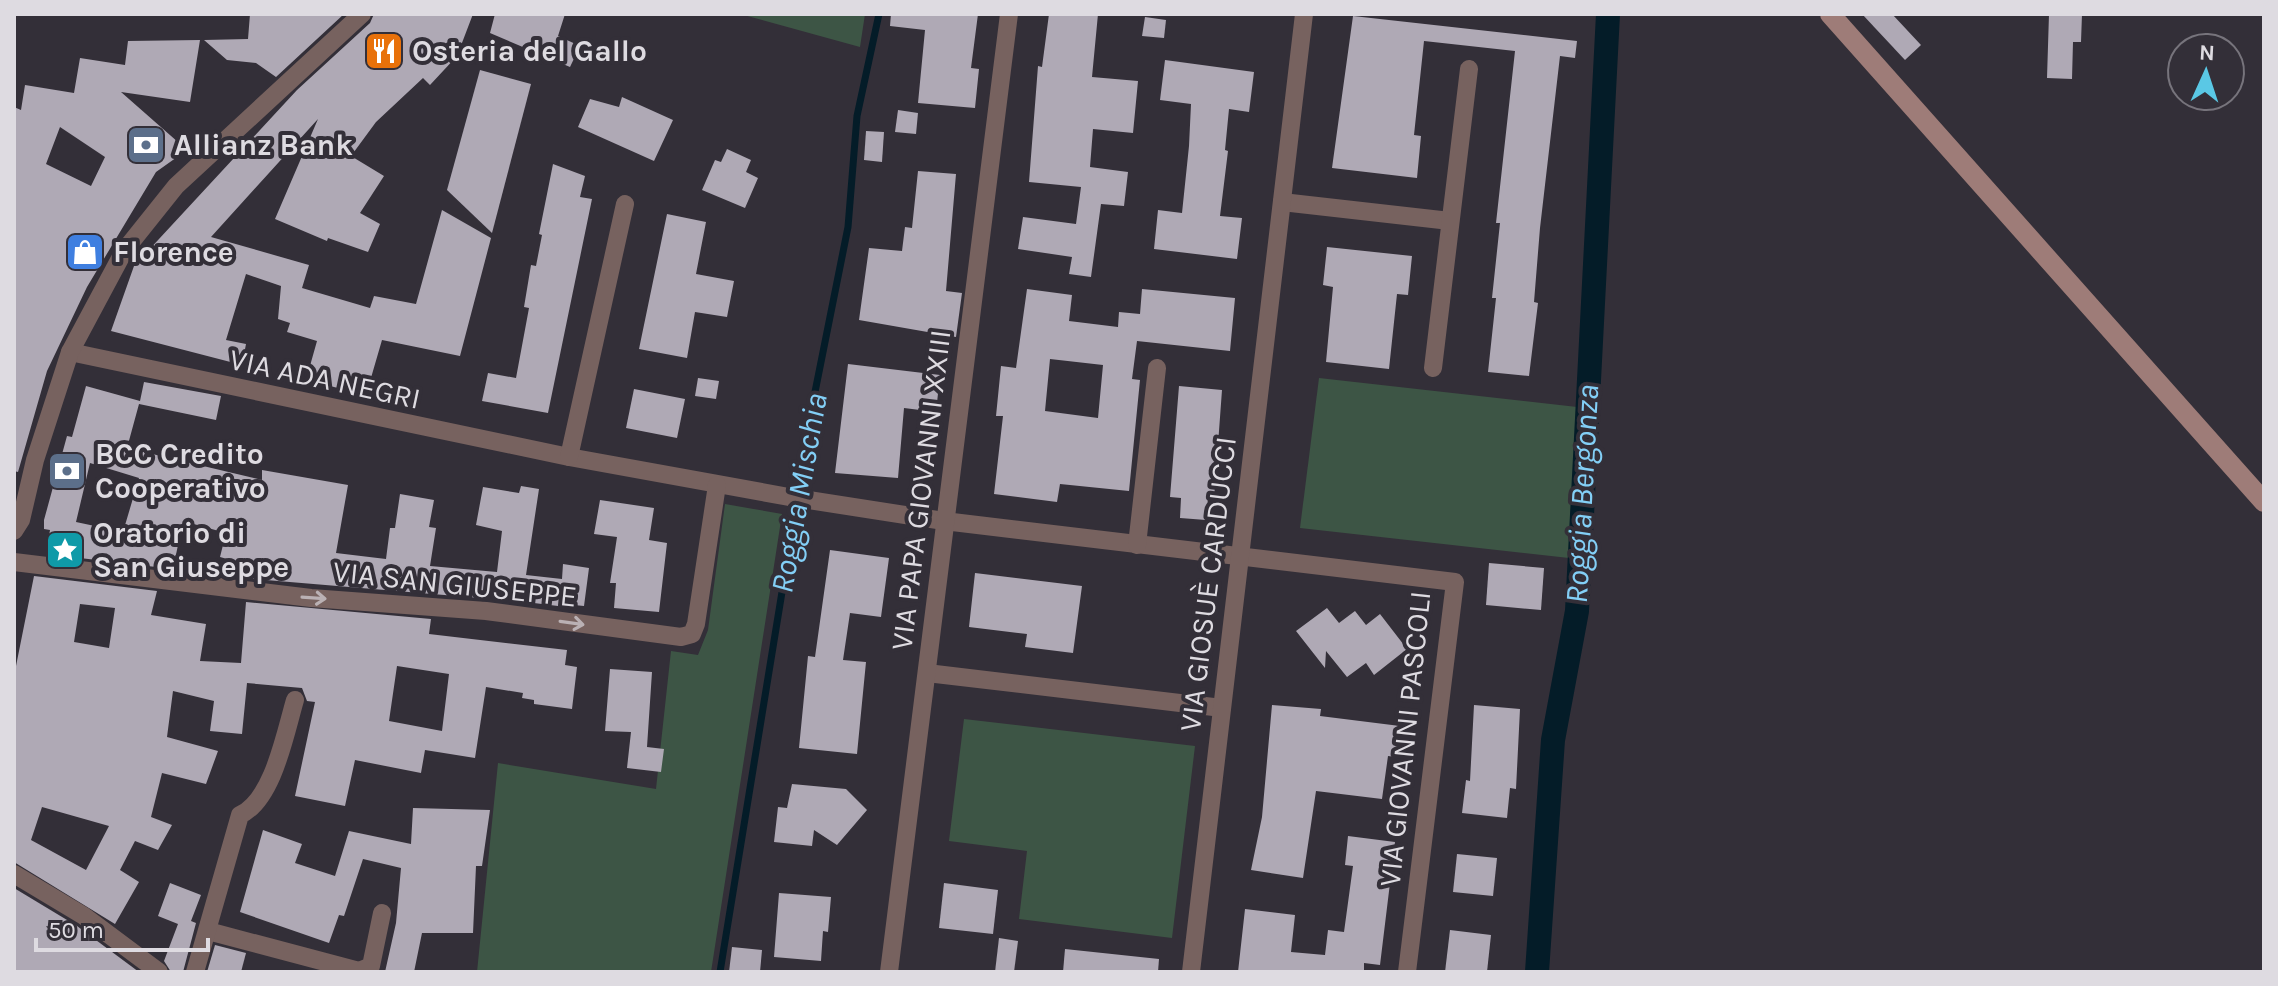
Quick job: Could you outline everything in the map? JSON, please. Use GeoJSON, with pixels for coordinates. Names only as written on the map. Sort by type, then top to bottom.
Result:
{"type":"FeatureCollection","features":[{"type":"Feature","properties":{"kind":"street"},"geometry":{"type":"LineString","coordinates":[[14,531],[21,520],[23,472],[70,352],[109,275],[150,214],[203,160],[362,14]]}},
{"type":"Feature","properties":{"kind":"street","name":"VIA PAPA GIOVANNI XXIII"},"geometry":{"type":"LineString","coordinates":[[889,972],[1009,14]]}},
{"type":"Feature","properties":{"kind":"street","name":"VIA GIOSUÈ CARDUCCI"},"geometry":{"type":"LineString","coordinates":[[1191,972],[1304,14]]}},
{"type":"Feature","properties":{"kind":"street"},"geometry":{"type":"LineString","coordinates":[[1830,14],[2264,502]]}},
{"type":"Feature","properties":{"kind":"street"},"geometry":{"type":"LineString","coordinates":[[1433,368],[1469,69]]}},
{"type":"Feature","properties":{"kind":"street"},"geometry":{"type":"LineString","coordinates":[[1282,202],[1450,221]]}},
{"type":"Feature","properties":{"kind":"street"},"geometry":{"type":"LineString","coordinates":[[569,457],[625,204]]}},
{"type":"Feature","properties":{"kind":"street","name":"VIA ADA NEGRI"},"geometry":{"type":"LineString","coordinates":[[70,352],[717,485],[944,521],[1239,557]]}},
{"type":"Feature","properties":{"kind":"street"},"geometry":{"type":"LineString","coordinates":[[1137,545],[1157,368]]}},
{"type":"Feature","properties":{"kind":"street","name":"VIA SAN GIUSEPPE"},"geometry":{"type":"LineString","coordinates":[[14,562],[311,598],[486,611],[681,637],[692,634],[696,624],[717,485]]}},
{"type":"Feature","properties":{"kind":"street","name":"VIA GIOVANNI PASCOLI"},"geometry":{"type":"LineString","coordinates":[[1239,557],[1455,582],[1407,972]]}},
{"type":"Feature","properties":{"kind":"street"},"geometry":{"type":"LineString","coordinates":[[927,673],[1222,708]]}},
{"type":"Feature","properties":{"kind":"street"},"geometry":{"type":"LineString","coordinates":[[195,972],[227,851],[240,815],[254,809],[276,765],[295,700]]}},
{"type":"Feature","properties":{"kind":"street"},"geometry":{"type":"LineString","coordinates":[[14,874],[84,916],[159,972]]}},
{"type":"Feature","properties":{"kind":"street"},"geometry":{"type":"LineString","coordinates":[[208,931],[359,971],[371,966],[382,913]]}},
{"type":"Feature","properties":{"kind":"green space"},"geometry":{"type":"Polygon","coordinates":[[[740,14],[865,14],[860,47],[740,14]]]}},
{"type":"Feature","properties":{"kind":"green space"},"geometry":{"type":"Polygon","coordinates":[[[1319,378],[1586,408],[1578,559],[1300,528],[1319,378]]]}},
{"type":"Feature","properties":{"kind":"green space"},"geometry":{"type":"Polygon","coordinates":[[[725,504],[782,514],[711,972],[477,972],[498,763],[656,789],[671,651],[698,655],[708,630],[725,504]]]}},
{"type":"Feature","properties":{"kind":"green space"},"geometry":{"type":"Polygon","coordinates":[[[964,719],[1195,746],[1172,938],[1019,919],[1027,851],[949,841],[964,719]]]}},
{"type":"Feature","properties":{"kind":"building"},"geometry":{"type":"Polygon","coordinates":[[[250,14],[344,14],[276,77],[256,63],[227,60],[204,40],[248,39],[250,14]]]}},
{"type":"Feature","properties":{"kind":"building"},"geometry":{"type":"Polygon","coordinates":[[[374,14],[473,14],[457,56],[430,85],[423,78],[376,122],[351,156],[384,176],[360,213],[380,224],[368,252],[328,238],[327,241],[275,219],[318,119],[211,237],[309,265],[302,288],[370,308],[374,296],[416,304],[442,210],[491,238],[460,356],[382,340],[366,395],[306,380],[317,341],[287,332],[290,323],[278,319],[281,286],[246,274],[226,340],[246,344],[242,365],[111,331],[134,266],[297,90],[370,23],[374,14]]]}},
{"type":"Feature","properties":{"kind":"building"},"geometry":{"type":"Polygon","coordinates":[[[495,14],[565,14],[558,36],[580,46],[570,67],[490,33],[495,14]]]}},
{"type":"Feature","properties":{"kind":"building"},"geometry":{"type":"Polygon","coordinates":[[[891,14],[978,14],[971,68],[979,69],[975,108],[918,103],[925,30],[890,26],[891,14]]]}},
{"type":"Feature","properties":{"kind":"building"},"geometry":{"type":"Polygon","coordinates":[[[1049,14],[1098,14],[1092,77],[1138,81],[1133,133],[1093,129],[1090,167],[1128,172],[1124,206],[1101,204],[1091,277],[1069,274],[1072,257],[1018,249],[1023,217],[1076,224],[1081,187],[1029,182],[1038,66],[1042,67],[1049,14]]]}},
{"type":"Feature","properties":{"kind":"building"},"geometry":{"type":"Polygon","coordinates":[[[1862,14],[1892,14],[1921,45],[1905,60],[1862,14]]]}},
{"type":"Feature","properties":{"kind":"building"},"geometry":{"type":"Polygon","coordinates":[[[2049,14],[2082,14],[2081,42],[2073,42],[2072,79],[2047,78],[2049,14]]]}},
{"type":"Feature","properties":{"kind":"building"},"geometry":{"type":"Polygon","coordinates":[[[1353,16],[1577,41],[1575,58],[1560,56],[1540,228],[1534,302],[1538,303],[1529,376],[1488,372],[1496,298],[1492,298],[1500,223],[1496,223],[1515,51],[1424,41],[1414,135],[1421,136],[1417,178],[1332,168],[1353,16]]]}},
{"type":"Feature","properties":{"kind":"building"},"geometry":{"type":"Polygon","coordinates":[[[1145,17],[1166,20],[1164,38],[1142,36],[1145,17]]]}},
{"type":"Feature","properties":{"kind":"building"},"geometry":{"type":"Polygon","coordinates":[[[200,40],[190,102],[121,92],[187,150],[156,172],[87,287],[47,371],[18,472],[14,471],[14,107],[21,110],[25,85],[74,93],[80,58],[125,65],[128,41],[200,40]],[[60,127],[46,164],[91,186],[105,157],[60,127]]]}},
{"type":"Feature","properties":{"kind":"building"},"geometry":{"type":"Polygon","coordinates":[[[1165,60],[1254,72],[1249,112],[1229,109],[1225,150],[1228,151],[1220,216],[1242,218],[1237,259],[1154,249],[1158,210],[1182,213],[1189,146],[1191,104],[1160,100],[1165,60]]]}},
{"type":"Feature","properties":{"kind":"building"},"geometry":{"type":"Polygon","coordinates":[[[480,70],[531,84],[492,233],[447,190],[480,70]]]}},
{"type":"Feature","properties":{"kind":"building"},"geometry":{"type":"Polygon","coordinates":[[[622,97],[673,120],[654,161],[578,127],[590,99],[619,107],[622,97]]]}},
{"type":"Feature","properties":{"kind":"building"},"geometry":{"type":"Polygon","coordinates":[[[898,110],[918,113],[916,134],[895,132],[898,110]]]}},
{"type":"Feature","properties":{"kind":"building"},"geometry":{"type":"Polygon","coordinates":[[[866,131],[884,132],[882,162],[864,160],[866,131]]]}},
{"type":"Feature","properties":{"kind":"building"},"geometry":{"type":"Polygon","coordinates":[[[727,149],[751,160],[746,172],[758,178],[745,208],[702,190],[715,160],[721,162],[727,149]]]}},
{"type":"Feature","properties":{"kind":"building"},"geometry":{"type":"Polygon","coordinates":[[[553,164],[585,176],[580,197],[592,199],[548,413],[482,401],[488,373],[516,378],[529,308],[524,307],[531,265],[536,266],[553,164]]]}},
{"type":"Feature","properties":{"kind":"building"},"geometry":{"type":"Polygon","coordinates":[[[918,171],[956,174],[946,291],[962,293],[956,337],[859,320],[869,248],[902,251],[905,227],[912,228],[918,171]]]}},
{"type":"Feature","properties":{"kind":"building"},"geometry":{"type":"Polygon","coordinates":[[[667,214],[706,222],[696,274],[734,281],[727,317],[695,312],[687,358],[639,349],[667,214]]]}},
{"type":"Feature","properties":{"kind":"building"},"geometry":{"type":"Polygon","coordinates":[[[1327,247],[1412,256],[1408,295],[1397,294],[1389,369],[1326,362],[1333,287],[1323,285],[1327,247]]]}},
{"type":"Feature","properties":{"kind":"building"},"geometry":{"type":"Polygon","coordinates":[[[1027,289],[1072,295],[1069,321],[1118,327],[1119,312],[1140,314],[1142,289],[1235,298],[1230,351],[1137,341],[1132,379],[1140,380],[1129,491],[1060,484],[1057,502],[994,494],[1003,416],[996,416],[1001,366],[1016,368],[1027,289]],[[1050,359],[1045,411],[1098,418],[1103,365],[1050,359]]]}},
{"type":"Feature","properties":{"kind":"building"},"geometry":{"type":"Polygon","coordinates":[[[848,364],[940,375],[936,412],[904,408],[898,478],[835,473],[848,364]]]}},
{"type":"Feature","properties":{"kind":"building"},"geometry":{"type":"Polygon","coordinates":[[[698,378],[719,381],[716,399],[695,396],[698,378]]]}},
{"type":"Feature","properties":{"kind":"building"},"geometry":{"type":"Polygon","coordinates":[[[144,382],[221,396],[216,420],[139,404],[127,448],[262,480],[262,470],[348,485],[336,553],[386,559],[390,528],[395,528],[400,494],[434,500],[429,527],[436,528],[430,566],[497,572],[502,531],[476,525],[483,487],[519,493],[521,486],[539,489],[526,575],[562,579],[563,564],[589,568],[584,606],[574,605],[574,608],[534,603],[535,595],[480,590],[480,598],[243,578],[245,564],[220,557],[226,533],[183,521],[173,569],[46,554],[50,530],[44,529],[44,520],[67,436],[72,437],[86,386],[140,401],[144,382]],[[90,463],[76,522],[123,532],[139,478],[90,463]]]}},
{"type":"Feature","properties":{"kind":"building"},"geometry":{"type":"Polygon","coordinates":[[[1179,386],[1222,390],[1214,499],[1208,498],[1206,520],[1180,518],[1181,498],[1170,497],[1179,386]]]}},
{"type":"Feature","properties":{"kind":"building"},"geometry":{"type":"Polygon","coordinates":[[[634,389],[685,399],[677,438],[626,428],[634,389]]]}},
{"type":"Feature","properties":{"kind":"building"},"geometry":{"type":"Polygon","coordinates":[[[600,500],[654,508],[649,540],[667,543],[659,612],[614,608],[616,583],[610,583],[617,537],[594,534],[600,500]]]}},
{"type":"Feature","properties":{"kind":"building"},"geometry":{"type":"Polygon","coordinates":[[[830,550],[889,558],[881,617],[850,613],[843,660],[866,662],[857,754],[799,748],[808,656],[815,657],[830,550]]]}},
{"type":"Feature","properties":{"kind":"building"},"geometry":{"type":"Polygon","coordinates":[[[1489,563],[1544,568],[1541,610],[1486,605],[1489,563]]]}},
{"type":"Feature","properties":{"kind":"building"},"geometry":{"type":"Polygon","coordinates":[[[975,573],[1082,586],[1073,653],[1025,647],[1027,634],[969,627],[975,573]]]}},
{"type":"Feature","properties":{"kind":"building"},"geometry":{"type":"Polygon","coordinates":[[[34,576],[157,591],[151,615],[206,624],[200,661],[241,663],[246,602],[431,619],[429,634],[567,650],[565,665],[577,667],[572,709],[534,704],[534,700],[522,698],[523,693],[486,687],[475,758],[425,750],[421,773],[355,760],[345,806],[295,796],[315,702],[307,701],[302,688],[247,683],[242,734],[210,731],[214,701],[173,691],[167,737],[218,751],[206,784],[162,773],[151,817],[172,825],[158,850],[135,841],[120,870],[139,882],[115,924],[14,862],[14,676],[34,576]],[[80,604],[74,642],[109,648],[115,608],[80,604]],[[397,666],[389,721],[442,731],[449,674],[397,666]],[[42,807],[31,840],[86,870],[109,826],[42,807]]]}},
{"type":"Feature","properties":{"kind":"building"},"geometry":{"type":"Polygon","coordinates":[[[1327,608],[1339,623],[1355,611],[1366,625],[1380,614],[1407,649],[1374,675],[1366,663],[1347,677],[1326,651],[1325,668],[1296,631],[1327,608]]]}},
{"type":"Feature","properties":{"kind":"building"},"geometry":{"type":"Polygon","coordinates":[[[610,669],[652,672],[647,747],[664,749],[661,772],[627,768],[631,732],[605,731],[610,669]]]}},
{"type":"Feature","properties":{"kind":"building"},"geometry":{"type":"Polygon","coordinates":[[[1272,705],[1321,709],[1320,716],[1400,726],[1396,757],[1388,756],[1382,799],[1316,791],[1303,878],[1251,870],[1262,817],[1272,705]]]}},
{"type":"Feature","properties":{"kind":"building"},"geometry":{"type":"Polygon","coordinates":[[[1474,705],[1520,709],[1516,789],[1510,788],[1507,818],[1462,813],[1466,780],[1470,781],[1474,705]]]}},
{"type":"Feature","properties":{"kind":"building"},"geometry":{"type":"Polygon","coordinates":[[[792,784],[846,789],[867,810],[837,845],[814,830],[812,846],[774,842],[778,807],[787,808],[792,784]]]}},
{"type":"Feature","properties":{"kind":"building"},"geometry":{"type":"Polygon","coordinates":[[[413,808],[490,810],[482,866],[476,866],[473,933],[422,933],[414,972],[385,972],[396,923],[401,868],[363,859],[344,916],[339,915],[329,943],[240,912],[263,830],[302,844],[295,863],[335,876],[349,831],[411,844],[413,808]]]}},
{"type":"Feature","properties":{"kind":"building"},"geometry":{"type":"Polygon","coordinates":[[[1348,836],[1395,842],[1380,965],[1364,963],[1364,972],[1238,972],[1245,909],[1295,915],[1291,952],[1325,955],[1328,930],[1344,932],[1353,866],[1345,865],[1348,836]]]}},
{"type":"Feature","properties":{"kind":"building"},"geometry":{"type":"Polygon","coordinates":[[[1457,854],[1497,858],[1493,896],[1453,892],[1457,854]]]}},
{"type":"Feature","properties":{"kind":"building"},"geometry":{"type":"Polygon","coordinates":[[[170,883],[201,895],[191,921],[196,923],[183,972],[171,972],[164,961],[178,924],[158,916],[170,883]]]}},
{"type":"Feature","properties":{"kind":"building"},"geometry":{"type":"Polygon","coordinates":[[[944,883],[998,890],[993,934],[939,928],[944,883]]]}},
{"type":"Feature","properties":{"kind":"building"},"geometry":{"type":"Polygon","coordinates":[[[14,888],[77,926],[139,972],[14,972],[14,888]]]}},
{"type":"Feature","properties":{"kind":"building"},"geometry":{"type":"Polygon","coordinates":[[[779,893],[831,897],[828,932],[823,931],[821,961],[774,957],[779,893]]]}},
{"type":"Feature","properties":{"kind":"building"},"geometry":{"type":"Polygon","coordinates":[[[1450,930],[1491,935],[1487,972],[1445,972],[1450,930]]]}},
{"type":"Feature","properties":{"kind":"building"},"geometry":{"type":"Polygon","coordinates":[[[999,938],[1018,941],[1014,972],[995,972],[999,938]]]}},
{"type":"Feature","properties":{"kind":"building"},"geometry":{"type":"Polygon","coordinates":[[[215,945],[246,953],[241,972],[207,972],[215,945]]]}},
{"type":"Feature","properties":{"kind":"building"},"geometry":{"type":"Polygon","coordinates":[[[732,947],[762,950],[760,972],[729,972],[732,947]]]}},
{"type":"Feature","properties":{"kind":"building"},"geometry":{"type":"Polygon","coordinates":[[[1065,949],[1159,959],[1158,972],[1063,972],[1065,949]]]}},
{"type":"Feature","properties":{"kind":"waterway","name":"Roggia Mischia"},"geometry":{"type":"LineString","coordinates":[[720,972],[813,402],[848,227],[857,116],[879,14]]}},
{"type":"Feature","properties":{"kind":"waterway","name":"Roggia Bergonza"},"geometry":{"type":"LineString","coordinates":[[1537,972],[1553,740],[1577,611],[1608,14]]}},
{"type":"Feature","properties":{"kind":"place","name":"Osteria del Gallo"},"geometry":{"type":"Point","coordinates":[384,51]}},
{"type":"Feature","properties":{"kind":"place","name":"Allianz Bank"},"geometry":{"type":"Point","coordinates":[146,145]}},
{"type":"Feature","properties":{"kind":"place","name":"Florence"},"geometry":{"type":"Point","coordinates":[85,252]}},
{"type":"Feature","properties":{"kind":"place","name":"BCC Credito Cooperativo"},"geometry":{"type":"Point","coordinates":[67,471]}},
{"type":"Feature","properties":{"kind":"place","name":"Oratorio di San Giuseppe"},"geometry":{"type":"Point","coordinates":[65,550]}}]}
